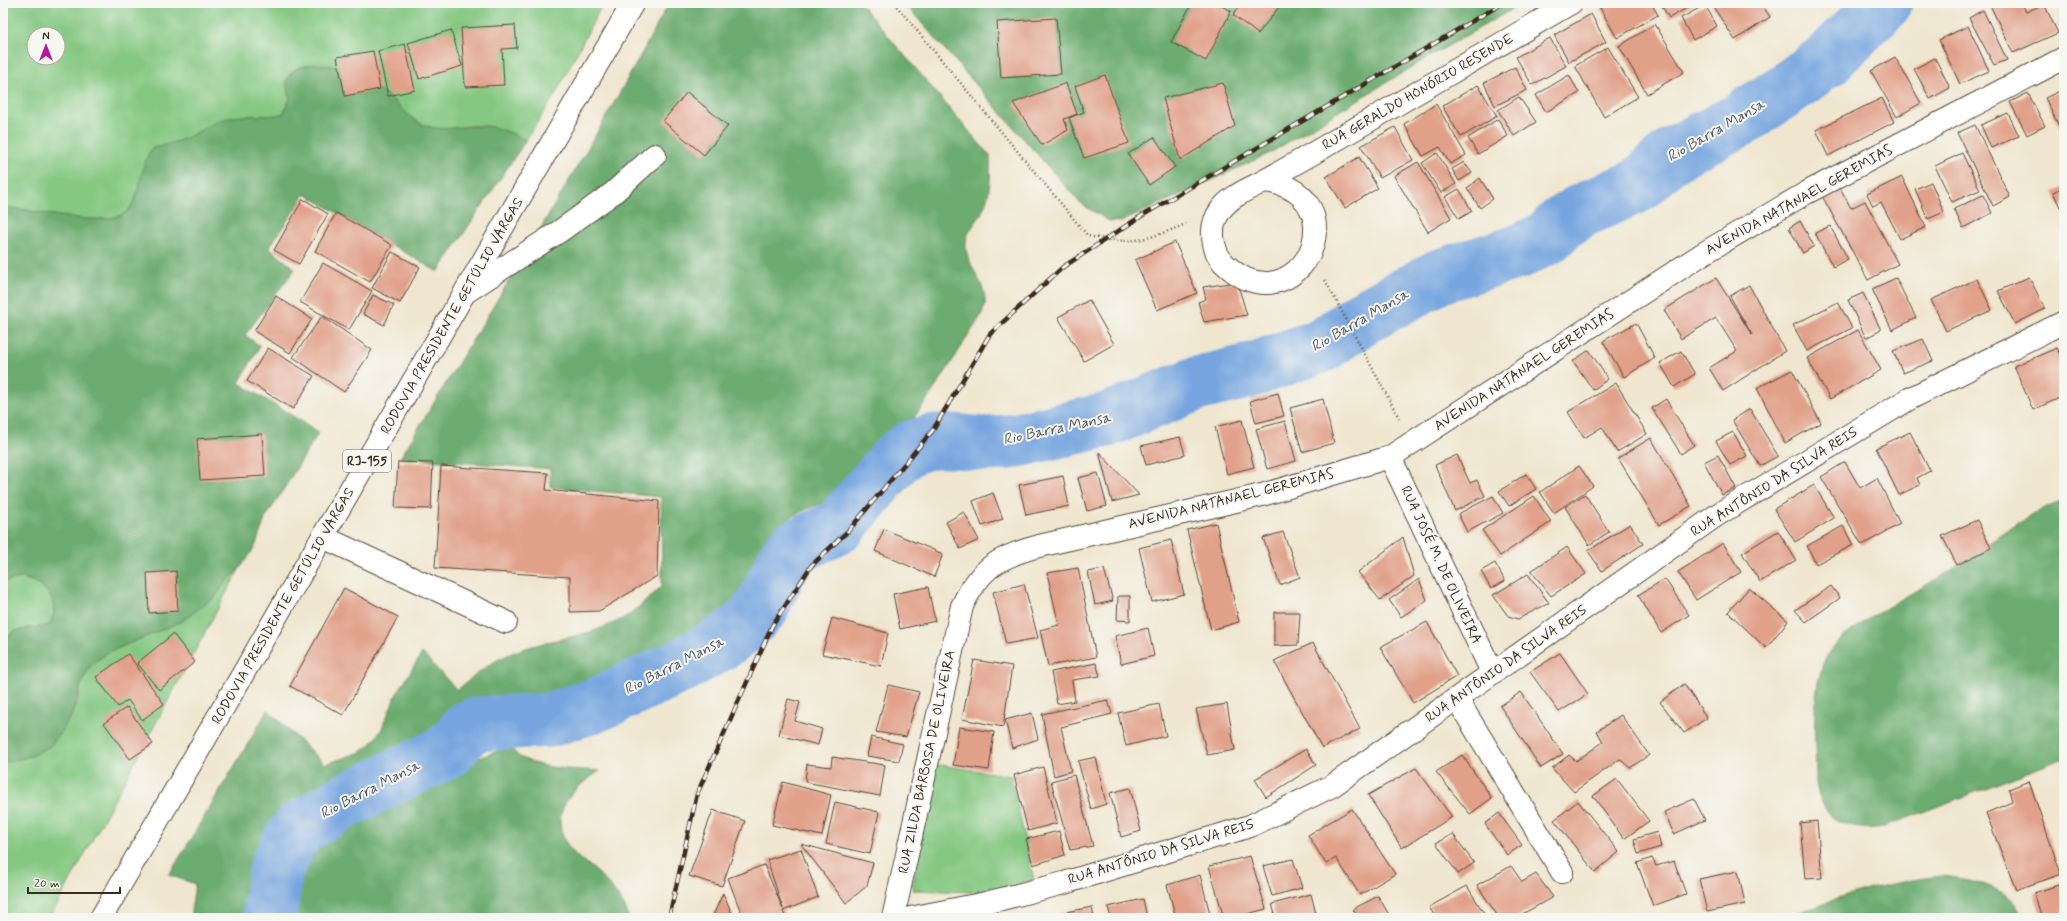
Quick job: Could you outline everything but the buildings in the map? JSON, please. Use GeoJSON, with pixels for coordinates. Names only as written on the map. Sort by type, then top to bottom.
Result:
{"type":"FeatureCollection","features":[{"type":"Feature","properties":{"kind":"street","name":"RODOVIA PRESIDENTE GETÚLIO VARGAS"},"geometry":{"type":"LineString","coordinates":[[101,918],[633,3]]}},
{"type":"Feature","properties":{"kind":"street","name":"RUA GERALDO HONÓRIO RESENDE"},"geometry":{"type":"LineString","coordinates":[[1219,211],[1238,194],[1265,180],[1571,3]]}},
{"type":"Feature","properties":{"kind":"street","name":"AVENIDA NATANAEL GEREMIAS"},"geometry":{"type":"LineString","coordinates":[[962,606],[972,585],[984,572],[997,562],[1016,552],[1262,494],[1390,457],[1704,253],[1806,193],[2064,58]]}},
{"type":"Feature","properties":{"kind":"street"},"geometry":{"type":"LineString","coordinates":[[466,292],[560,231],[613,193],[655,155]]}},
{"type":"Feature","properties":{"kind":"street"},"geometry":{"type":"LineString","coordinates":[[1219,211],[1213,241],[1217,255],[1224,264],[1236,275],[1252,282],[1269,283],[1286,279],[1300,269],[1310,255],[1315,239],[1315,222],[1309,206],[1298,193],[1283,184],[1265,180]]}},
{"type":"Feature","properties":{"kind":"street","name":"RUA ANTÔNIO DA SILVA REIS"},"geometry":{"type":"LineString","coordinates":[[910,918],[986,903],[1064,883],[1250,826],[1332,786],[1717,515],[1909,399],[2064,322]]}},
{"type":"Feature","properties":{"kind":"street","name":"RUA JOSÉ M. DE OLIVEIRA"},"geometry":{"type":"LineString","coordinates":[[1390,457],[1492,672]]}},
{"type":"Feature","properties":{"kind":"street"},"geometry":{"type":"LineString","coordinates":[[323,537],[506,622]]}},
{"type":"Feature","properties":{"kind":"street","name":"RUA ZILDA BARBOSA DE OLIVEIRA"},"geometry":{"type":"LineString","coordinates":[[893,918],[962,606]]}},
{"type":"Feature","properties":{"kind":"street"},"geometry":{"type":"LineString","coordinates":[[1457,699],[1562,872]]}},
{"type":"Feature","properties":{"kind":"path"},"geometry":{"type":"LineString","coordinates":[[894,3],[1088,236],[1119,241],[1136,241],[1158,236],[1219,211]]}},
{"type":"Feature","properties":{"kind":"path"},"geometry":{"type":"LineString","coordinates":[[1328,285],[1396,413]]}},
{"type":"Feature","properties":{"kind":"green space"},"geometry":{"type":"Polygon","coordinates":[[[3,3],[603,3],[555,95],[526,140],[506,131],[472,126],[443,130],[424,126],[408,115],[299,67],[292,71],[286,81],[290,99],[283,114],[222,119],[186,138],[151,149],[147,156],[135,200],[131,207],[122,215],[108,219],[71,218],[3,207],[3,3]]]}},
{"type":"Feature","properties":{"kind":"green space"},"geometry":{"type":"Polygon","coordinates":[[[669,3],[860,3],[990,156],[989,191],[985,205],[980,216],[970,230],[966,242],[968,258],[983,288],[985,296],[984,309],[980,318],[942,378],[914,418],[883,457],[866,474],[842,494],[793,516],[778,529],[770,543],[754,590],[745,605],[721,630],[675,657],[617,683],[576,698],[548,704],[534,705],[471,702],[452,708],[449,740],[422,756],[327,801],[287,828],[277,842],[268,861],[263,882],[259,918],[190,918],[195,884],[169,875],[268,710],[325,764],[361,752],[371,744],[381,730],[396,695],[422,653],[457,690],[489,665],[501,658],[529,647],[588,633],[622,619],[634,611],[662,586],[661,497],[550,487],[550,469],[400,458],[572,176],[669,3]]]}},
{"type":"Feature","properties":{"kind":"green space"},"geometry":{"type":"Polygon","coordinates":[[[904,3],[1523,3],[1427,58],[1270,153],[1121,222],[1109,221],[1081,204],[904,3]]]}},
{"type":"Feature","properties":{"kind":"green space"},"geometry":{"type":"Polygon","coordinates":[[[314,64],[334,67],[353,74],[388,96],[411,117],[426,126],[433,128],[448,128],[489,126],[526,140],[438,272],[305,194],[269,248],[295,269],[245,335],[260,346],[239,383],[319,432],[265,519],[255,547],[240,568],[223,585],[215,597],[182,621],[107,653],[90,666],[81,684],[71,717],[50,746],[31,756],[3,763],[3,702],[6,697],[3,685],[3,643],[14,631],[50,625],[54,614],[53,604],[43,587],[24,578],[13,578],[3,582],[3,207],[71,218],[108,219],[122,215],[131,207],[135,200],[147,156],[151,149],[186,138],[222,119],[283,114],[290,99],[286,81],[291,73],[297,69],[314,64]]]}},
{"type":"Feature","properties":{"kind":"green space"},"geometry":{"type":"Polygon","coordinates":[[[2064,499],[2064,758],[1884,827],[1859,828],[1839,822],[1824,807],[1819,796],[1816,783],[1816,701],[1821,669],[1827,655],[1847,634],[1882,611],[1946,573],[2018,523],[2064,499]]]}},
{"type":"Feature","properties":{"kind":"green space"},"geometry":{"type":"Polygon","coordinates":[[[240,568],[50,918],[3,918],[3,763],[31,756],[50,746],[61,734],[78,699],[81,684],[90,666],[107,653],[182,621],[215,597],[223,585],[240,568]]]}},
{"type":"Feature","properties":{"kind":"green space"},"geometry":{"type":"Polygon","coordinates":[[[22,578],[40,585],[50,594],[54,604],[54,615],[50,625],[38,628],[27,628],[3,643],[3,582],[22,578]]]}},
{"type":"Feature","properties":{"kind":"green space"},"geometry":{"type":"Polygon","coordinates":[[[510,747],[520,757],[540,765],[600,771],[572,793],[562,813],[560,823],[563,835],[571,850],[595,870],[613,889],[626,910],[629,918],[286,918],[293,891],[306,866],[323,844],[344,824],[382,801],[466,764],[510,747]]]}},
{"type":"Feature","properties":{"kind":"green space"},"geometry":{"type":"Polygon","coordinates":[[[934,764],[1011,776],[1034,880],[989,891],[970,892],[912,890],[934,764]]]}},
{"type":"Feature","properties":{"kind":"green space"},"geometry":{"type":"Polygon","coordinates":[[[1942,876],[1978,882],[2000,891],[2017,907],[2023,918],[1782,918],[1821,904],[1881,886],[1921,878],[1942,876]]]}},
{"type":"Feature","properties":{"kind":"waterway","name":"Rio Barra Mansa"},"geometry":{"type":"LineString","coordinates":[[269,918],[276,870],[289,842],[298,829],[343,802],[448,751],[468,728],[477,724],[549,720],[596,705],[683,665],[723,642],[745,626],[761,609],[786,557],[793,548],[838,527],[896,459],[910,448],[933,441],[955,441],[986,444],[1009,442],[1107,420],[1196,384],[1246,372],[1323,345],[1362,318],[1440,276],[1518,252],[1547,238],[1562,223],[1581,211],[1639,185],[1664,162],[1682,149],[1740,120],[1827,60],[1885,3]]}},
{"type":"Feature","properties":{"kind":"railway"},"geometry":{"type":"LineString","coordinates":[[669,918],[697,794],[772,626],[811,566],[849,530],[933,430],[990,334],[1063,267],[1143,215],[1503,3]]}}]}
